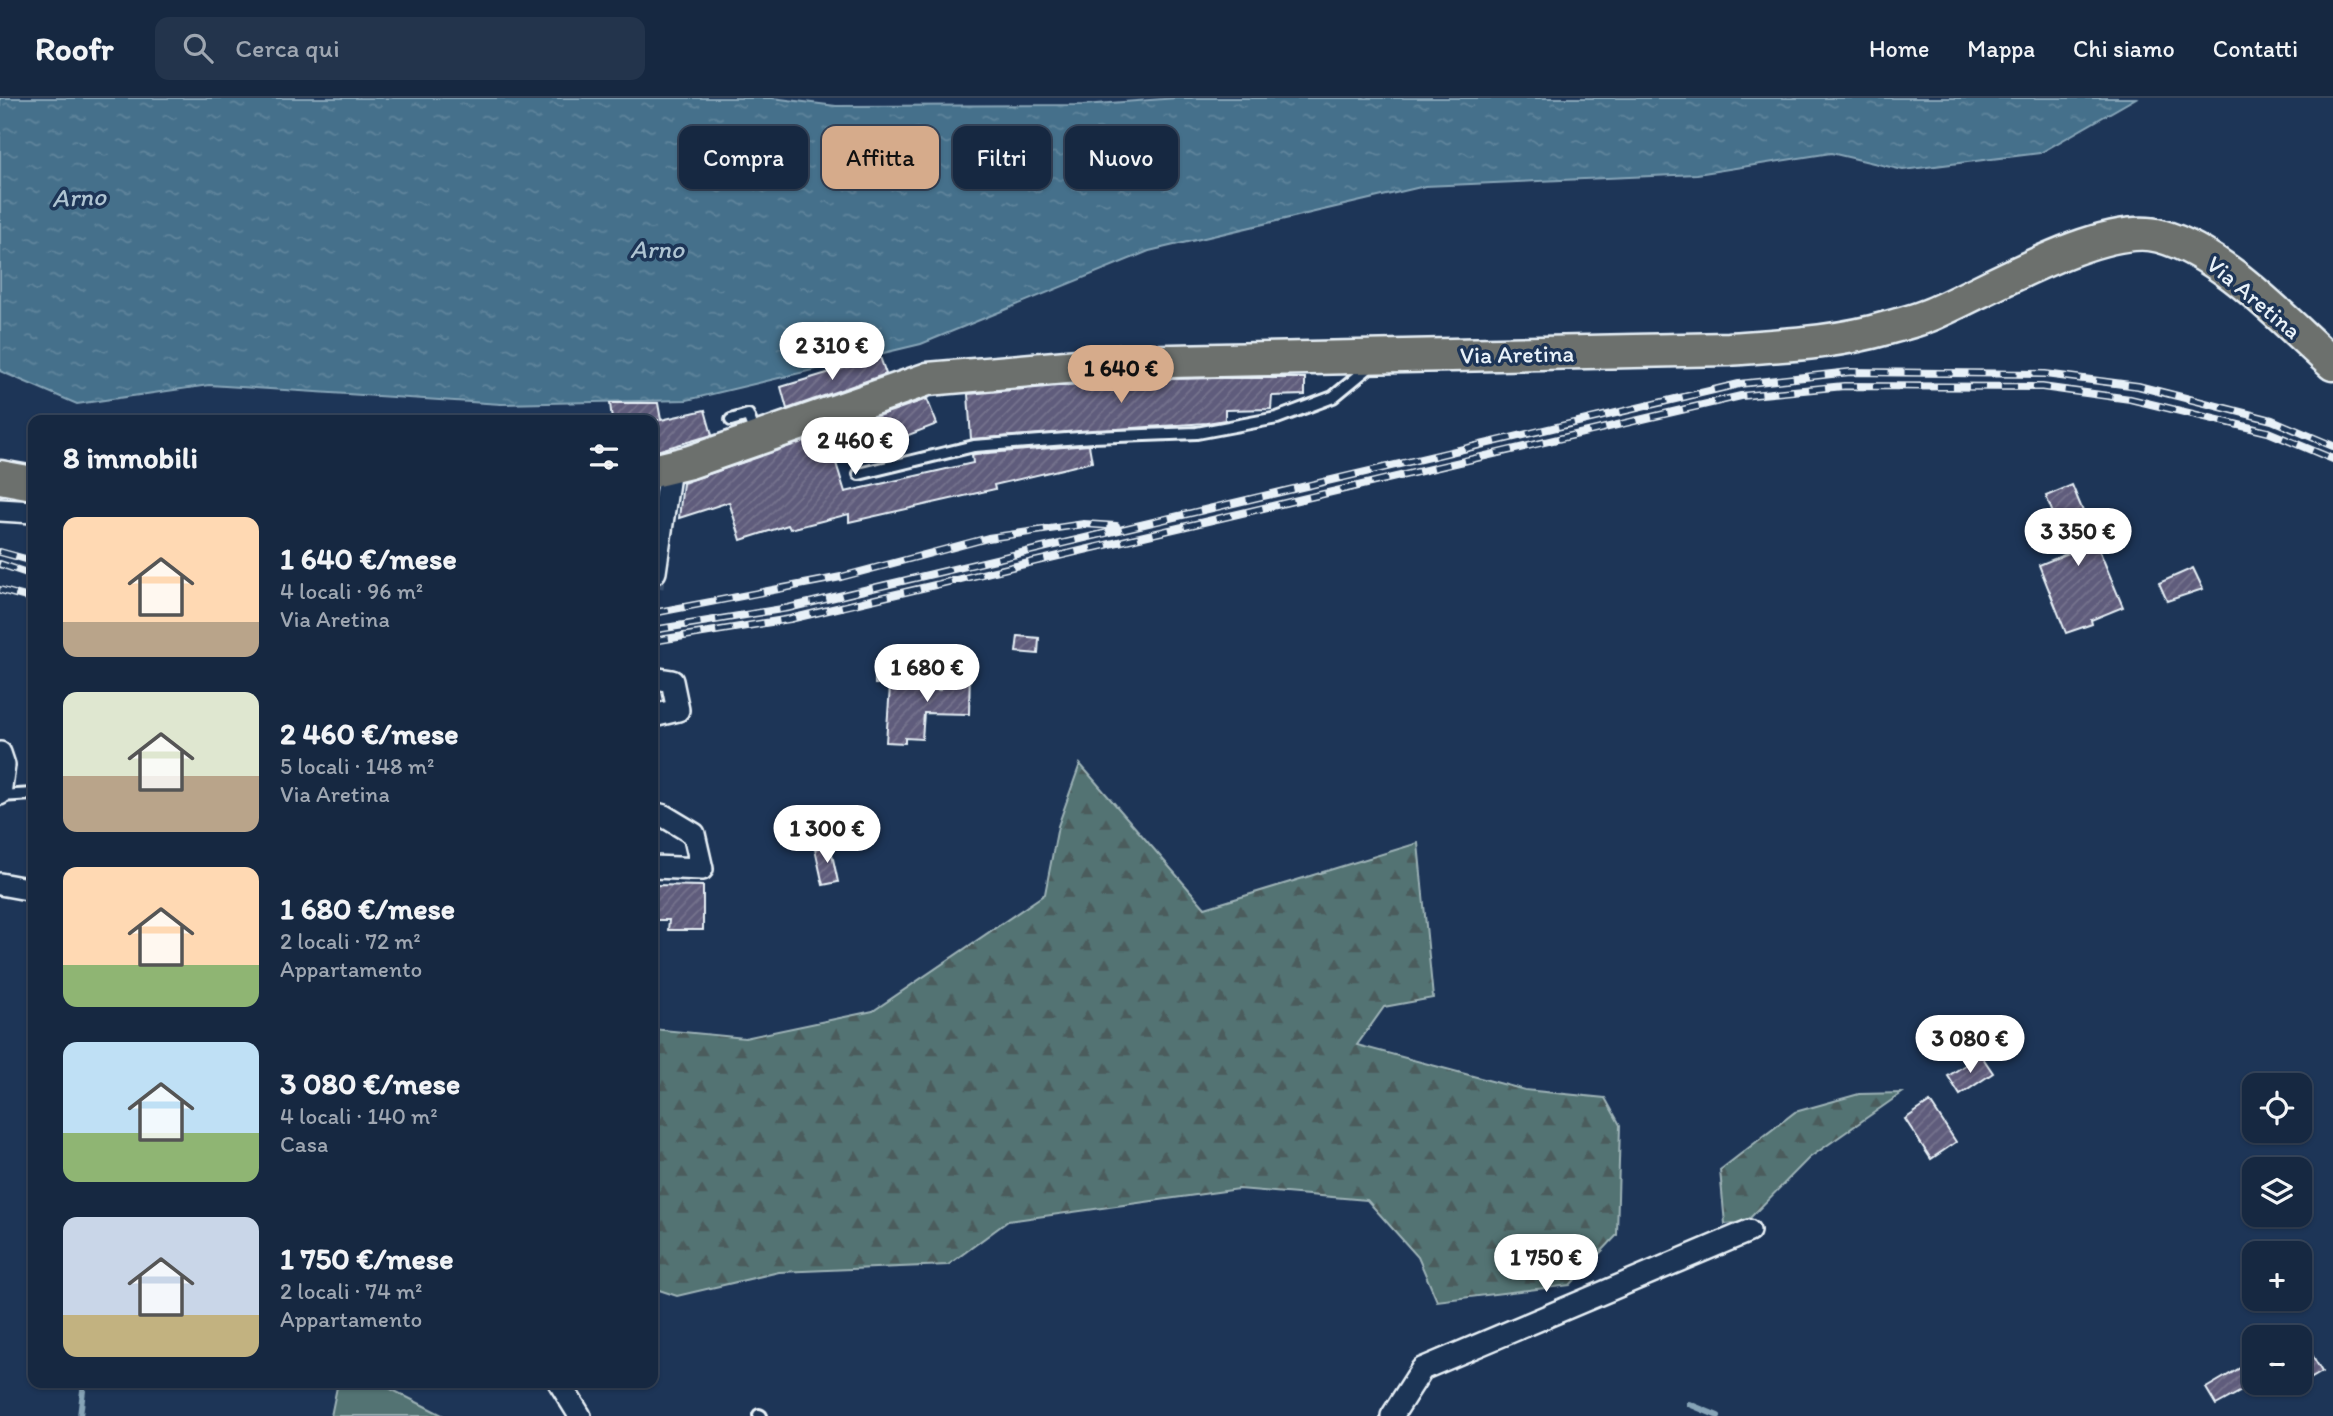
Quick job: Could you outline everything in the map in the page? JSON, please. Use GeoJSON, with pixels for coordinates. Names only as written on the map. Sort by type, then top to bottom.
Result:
{"type":"FeatureCollection","features":[{"type":"Feature","properties":{"kind":"main road","name":"Via Aretina"},"geometry":{"type":"LineString","coordinates":[[661,470],[756,439],[909,378],[928,379],[1124,362],[1729,349],[1816,342],[1882,330],[1930,315],[2100,239],[2132,233],[2158,235],[2191,247],[2222,266],[2333,364]]}},
{"type":"Feature","properties":{"kind":"main road"},"geometry":{"type":"LineString","coordinates":[[0,477],[28,482]]}},
{"type":"Feature","properties":{"kind":"street"},"geometry":{"type":"LineString","coordinates":[[658,521],[661,470]]}},
{"type":"Feature","properties":{"kind":"street"},"geometry":{"type":"LineString","coordinates":[[0,510],[28,512]]}},
{"type":"Feature","properties":{"kind":"street"},"geometry":{"type":"LineString","coordinates":[[658,679],[672,681],[678,709],[658,715]]}},
{"type":"Feature","properties":{"kind":"street"},"geometry":{"type":"LineString","coordinates":[[0,753],[4,765],[0,795]]}},
{"type":"Feature","properties":{"kind":"street"},"geometry":{"type":"LineString","coordinates":[[658,814],[694,834],[702,869],[658,867]]}},
{"type":"Feature","properties":{"kind":"street"},"geometry":{"type":"LineString","coordinates":[[0,884],[28,889]]}},
{"type":"Feature","properties":{"kind":"street"},"geometry":{"type":"LineString","coordinates":[[1392,1416],[1422,1369],[1749,1231]]}},
{"type":"Feature","properties":{"kind":"street"},"geometry":{"type":"LineString","coordinates":[[563,1388],[580,1416]]}},
{"type":"Feature","properties":{"kind":"lane"},"geometry":{"type":"LineString","coordinates":[[859,474],[974,446],[1092,437],[1197,433],[1277,418],[1333,397],[1382,356]]}},
{"type":"Feature","properties":{"kind":"lane"},"geometry":{"type":"LineString","coordinates":[[732,420],[748,415],[756,439]]}},
{"type":"Feature","properties":{"kind":"lane"},"geometry":{"type":"LineString","coordinates":[[0,795],[28,794]]}},
{"type":"Feature","properties":{"kind":"green space"},"geometry":{"type":"Polygon","coordinates":[[[1080,764],[1205,908],[1418,843],[1433,998],[1384,1007],[1357,1045],[1525,1090],[1605,1098],[1620,1125],[1617,1235],[1570,1285],[1437,1301],[1418,1257],[1367,1200],[1239,1189],[1008,1221],[948,1265],[779,1272],[677,1296],[658,1290],[658,1029],[745,1038],[873,1011],[1045,894],[1058,826],[1080,764]]]}},
{"type":"Feature","properties":{"kind":"green space"},"geometry":{"type":"Polygon","coordinates":[[[1902,1093],[1809,1158],[1746,1222],[1725,1224],[1720,1170],[1795,1112],[1859,1094],[1902,1093]]]}},
{"type":"Feature","properties":{"kind":"green space"},"geometry":{"type":"Polygon","coordinates":[[[337,1388],[389,1388],[444,1416],[331,1416],[337,1388]]]}},
{"type":"Feature","properties":{"kind":"water","name":"Arno"},"geometry":{"type":"Polygon","coordinates":[[[0,98],[772,98],[836,106],[1083,105],[1177,98],[2136,98],[2040,153],[1903,170],[1831,153],[1697,174],[1425,186],[1149,251],[921,344],[687,400],[501,404],[209,385],[77,404],[0,371],[0,98]]]}},
{"type":"Feature","properties":{"kind":"building"},"geometry":{"type":"Polygon","coordinates":[[[880,357],[886,374],[787,409],[781,387],[880,357]]]}},
{"type":"Feature","properties":{"kind":"building"},"geometry":{"type":"Polygon","coordinates":[[[1305,378],[1305,395],[1272,396],[1271,409],[1225,410],[1225,420],[1207,423],[971,439],[968,394],[1125,380],[1305,378]]]}},
{"type":"Feature","properties":{"kind":"building"},"geometry":{"type":"Polygon","coordinates":[[[927,399],[937,424],[836,463],[845,492],[973,463],[972,455],[975,454],[1089,445],[1092,462],[994,485],[995,489],[849,522],[849,514],[790,529],[788,525],[741,540],[729,502],[679,518],[683,483],[927,399]]]}},
{"type":"Feature","properties":{"kind":"building"},"geometry":{"type":"Polygon","coordinates":[[[610,403],[658,403],[661,420],[705,410],[712,435],[658,451],[658,415],[611,415],[610,403]]]}},
{"type":"Feature","properties":{"kind":"building"},"geometry":{"type":"Polygon","coordinates":[[[2072,485],[2123,607],[2091,620],[2092,624],[2066,633],[2039,565],[2069,553],[2046,496],[2072,485]]]}},
{"type":"Feature","properties":{"kind":"building"},"geometry":{"type":"Polygon","coordinates":[[[2193,568],[2203,589],[2167,601],[2159,583],[2193,568]]]}},
{"type":"Feature","properties":{"kind":"building"},"geometry":{"type":"Polygon","coordinates":[[[1018,636],[1039,638],[1038,654],[1016,652],[1018,636]]]}},
{"type":"Feature","properties":{"kind":"building"},"geometry":{"type":"Polygon","coordinates":[[[875,662],[893,662],[893,684],[875,684],[875,662]]]}},
{"type":"Feature","properties":{"kind":"building"},"geometry":{"type":"Polygon","coordinates":[[[941,668],[970,668],[969,714],[924,713],[922,739],[905,738],[905,743],[886,742],[890,687],[940,690],[941,668]]]}},
{"type":"Feature","properties":{"kind":"building"},"geometry":{"type":"Polygon","coordinates":[[[830,845],[838,882],[823,885],[815,849],[830,845]]]}},
{"type":"Feature","properties":{"kind":"building"},"geometry":{"type":"Polygon","coordinates":[[[658,885],[703,886],[703,930],[668,930],[669,920],[658,920],[658,885]]]}},
{"type":"Feature","properties":{"kind":"building"},"geometry":{"type":"Polygon","coordinates":[[[1981,1055],[1993,1073],[1960,1095],[1948,1076],[1981,1055]]]}},
{"type":"Feature","properties":{"kind":"building"},"geometry":{"type":"Polygon","coordinates":[[[1930,1102],[1956,1142],[1931,1159],[1905,1119],[1930,1102]]]}},
{"type":"Feature","properties":{"kind":"building"},"geometry":{"type":"Polygon","coordinates":[[[2312,1355],[2322,1372],[2312,1378],[2312,1355]]]}},
{"type":"Feature","properties":{"kind":"building"},"geometry":{"type":"Polygon","coordinates":[[[2242,1367],[2242,1391],[2216,1405],[2206,1388],[2242,1367]]]}},
{"type":"Feature","properties":{"kind":"waterway"},"geometry":{"type":"LineString","coordinates":[[80,1416],[83,1388]]}},
{"type":"Feature","properties":{"kind":"waterway"},"geometry":{"type":"LineString","coordinates":[[1689,1404],[1718,1416]]}},
{"type":"Feature","properties":{"kind":"railway"},"geometry":{"type":"LineString","coordinates":[[658,629],[788,608],[1739,384],[1850,372],[2045,374],[2138,386],[2272,420],[2333,446]]}},
{"type":"Feature","properties":{"kind":"railway"},"geometry":{"type":"LineString","coordinates":[[658,640],[790,619],[1741,396],[1844,386],[2042,387],[2130,399],[2268,432],[2333,459]]}},
{"type":"Feature","properties":{"kind":"railway"},"geometry":{"type":"LineString","coordinates":[[658,612],[841,577],[988,538],[1084,524],[1116,526]]}},
{"type":"Feature","properties":{"kind":"railway"},"geometry":{"type":"LineString","coordinates":[[0,552],[28,560]]}},
{"type":"Feature","properties":{"kind":"railway"},"geometry":{"type":"LineString","coordinates":[[0,564],[28,573]]}},
{"type":"Feature","properties":{"kind":"railway"},"geometry":{"type":"LineString","coordinates":[[0,590],[28,598]]}}]}
